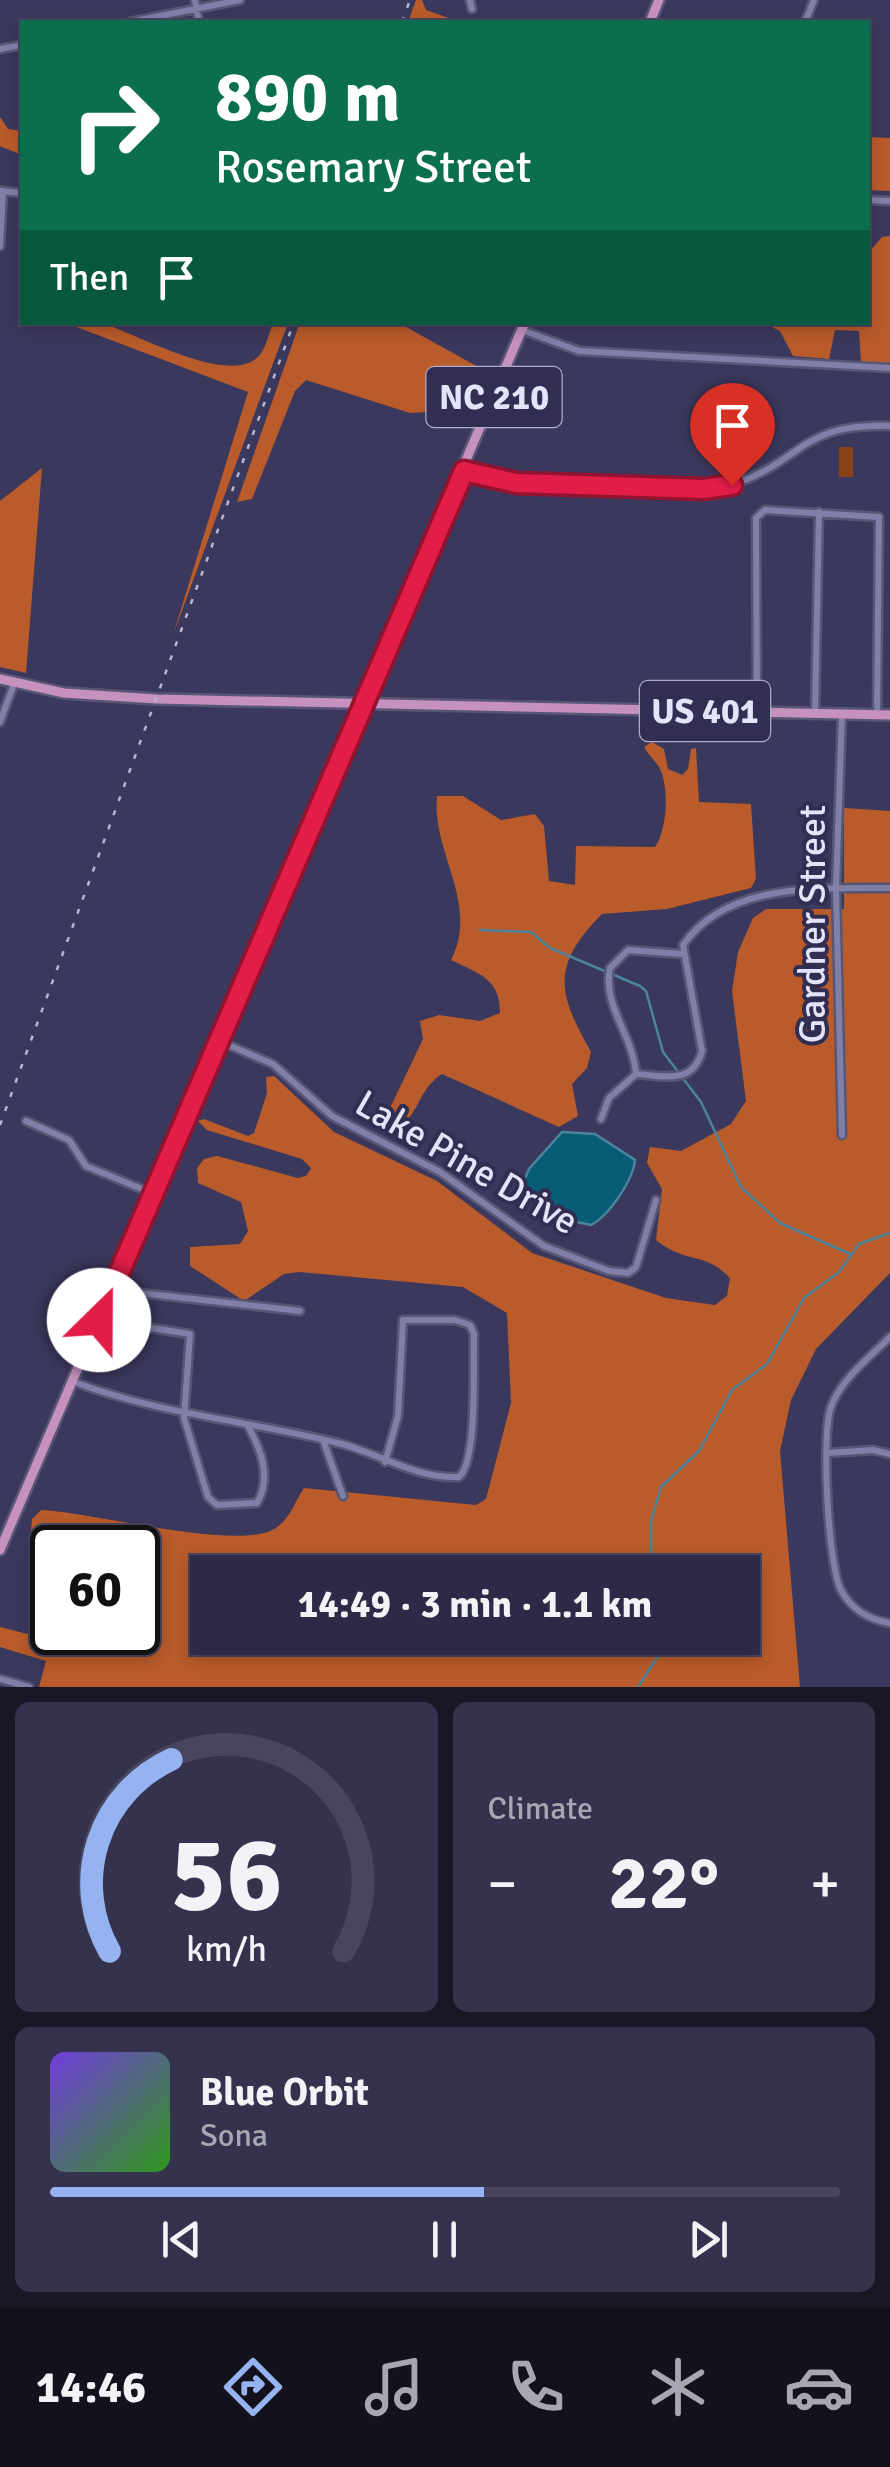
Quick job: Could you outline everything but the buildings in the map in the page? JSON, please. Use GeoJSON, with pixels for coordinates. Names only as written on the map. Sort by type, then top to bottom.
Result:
{"type":"FeatureCollection","features":[{"type":"Feature","properties":{"kind":"main road","name":"NC 210"},"geometry":{"type":"LineString","coordinates":[[0,1550],[524,326]]}},
{"type":"Feature","properties":{"kind":"main road","name":"US 401"},"geometry":{"type":"LineString","coordinates":[[0,678],[59,692],[157,699],[890,715]]}},
{"type":"Feature","properties":{"kind":"street"},"geometry":{"type":"LineString","coordinates":[[137,20],[196,4],[240,0]]}},
{"type":"Feature","properties":{"kind":"street"},"geometry":{"type":"LineString","coordinates":[[470,0],[472,9]]}},
{"type":"Feature","properties":{"kind":"street"},"geometry":{"type":"LineString","coordinates":[[0,246],[1,191]]}},
{"type":"Feature","properties":{"kind":"street"},"geometry":{"type":"LineString","coordinates":[[524,326],[579,351],[890,368]]}},
{"type":"Feature","properties":{"kind":"street"},"geometry":{"type":"LineString","coordinates":[[464,471],[516,483],[718,488],[753,476],[826,432],[890,426]]}},
{"type":"Feature","properties":{"kind":"street"},"geometry":{"type":"LineString","coordinates":[[757,712],[756,518],[765,510],[879,518],[877,714]]}},
{"type":"Feature","properties":{"kind":"street"},"geometry":{"type":"LineString","coordinates":[[815,712],[819,512]]}},
{"type":"Feature","properties":{"kind":"street"},"geometry":{"type":"LineString","coordinates":[[0,722],[14,684]]}},
{"type":"Feature","properties":{"kind":"street","name":"Gardner Street"},"geometry":{"type":"LineString","coordinates":[[842,713],[836,888],[842,1136]]}},
{"type":"Feature","properties":{"kind":"street"},"geometry":{"type":"LineString","coordinates":[[601,1120],[609,1098],[636,1074],[679,1078],[692,1073],[699,1062],[701,1040],[683,954],[692,932],[724,907],[765,894],[890,888]]}},
{"type":"Feature","properties":{"kind":"street"},"geometry":{"type":"LineString","coordinates":[[636,1074],[634,1049],[608,998],[610,968],[628,950],[683,954]]}},
{"type":"Feature","properties":{"kind":"street","name":"Lake Pine Drive"},"geometry":{"type":"LineString","coordinates":[[219,1041],[265,1059],[332,1116],[440,1172],[544,1246],[609,1271],[628,1273],[636,1267],[656,1200]]}},
{"type":"Feature","properties":{"kind":"street"},"geometry":{"type":"LineString","coordinates":[[26,1121],[69,1140],[86,1166],[154,1194]]}},
{"type":"Feature","properties":{"kind":"street"},"geometry":{"type":"LineString","coordinates":[[112,1290],[300,1311]]}},
{"type":"Feature","properties":{"kind":"street"},"geometry":{"type":"LineString","coordinates":[[99,1320],[190,1334],[185,1412],[208,1498],[217,1504],[257,1503],[263,1493],[260,1449],[248,1426]]}},
{"type":"Feature","properties":{"kind":"street"},"geometry":{"type":"LineString","coordinates":[[72,1381],[185,1412],[323,1440],[385,1462],[454,1478],[466,1471],[474,1334],[470,1325],[455,1320],[403,1320],[398,1416],[385,1462]]}},
{"type":"Feature","properties":{"kind":"street"},"geometry":{"type":"LineString","coordinates":[[890,1337],[835,1397],[828,1415],[826,1453],[836,1580],[854,1608],[890,1623]]}},
{"type":"Feature","properties":{"kind":"street"},"geometry":{"type":"LineString","coordinates":[[323,1440],[343,1496]]}},
{"type":"Feature","properties":{"kind":"street"},"geometry":{"type":"LineString","coordinates":[[826,1453],[873,1450],[890,1454]]}},
{"type":"Feature","properties":{"kind":"street"},"geometry":{"type":"LineString","coordinates":[[0,1679],[29,1687]]}},
{"type":"Feature","properties":{"kind":"shaded area"},"geometry":{"type":"Polygon","coordinates":[[[416,0],[422,0],[426,10],[454,20],[409,20],[416,0]]]}},
{"type":"Feature","properties":{"kind":"shaded area"},"geometry":{"type":"Polygon","coordinates":[[[0,117],[8,129],[20,131],[20,154],[0,146],[0,117]]]}},
{"type":"Feature","properties":{"kind":"shaded area"},"geometry":{"type":"Polygon","coordinates":[[[870,137],[890,138],[890,191],[870,190],[870,137]]]}},
{"type":"Feature","properties":{"kind":"shaded area"},"geometry":{"type":"Polygon","coordinates":[[[890,236],[890,363],[861,362],[859,331],[835,330],[829,359],[793,356],[780,331],[772,327],[708,325],[870,325],[870,251],[882,237],[890,236]]]}},
{"type":"Feature","properties":{"kind":"shaded area"},"geometry":{"type":"Polygon","coordinates":[[[71,325],[106,325],[182,355],[225,365],[244,364],[258,357],[272,325],[287,325],[173,635],[248,392],[71,325]]]}},
{"type":"Feature","properties":{"kind":"shaded area"},"geometry":{"type":"Polygon","coordinates":[[[299,325],[403,325],[487,372],[464,422],[451,428],[426,412],[410,413],[306,380],[295,391],[252,499],[237,502],[299,325]]]}},
{"type":"Feature","properties":{"kind":"shaded area"},"geometry":{"type":"Polygon","coordinates":[[[839,447],[853,447],[853,477],[839,477],[839,447]]]}},
{"type":"Feature","properties":{"kind":"shaded area"},"geometry":{"type":"Polygon","coordinates":[[[42,468],[26,673],[0,667],[0,501],[42,468]]]}},
{"type":"Feature","properties":{"kind":"shaded area"},"geometry":{"type":"Polygon","coordinates":[[[652,742],[664,749],[668,769],[682,775],[688,769],[691,749],[696,748],[699,802],[751,804],[756,879],[751,888],[667,909],[602,914],[585,933],[573,950],[565,982],[572,1014],[591,1052],[587,1068],[572,1084],[578,1116],[559,1127],[442,1074],[428,1086],[410,1117],[395,1133],[379,1131],[423,1039],[420,1021],[439,1015],[480,1021],[500,1013],[492,985],[451,960],[460,918],[437,817],[437,796],[463,796],[501,820],[535,814],[544,826],[549,881],[575,885],[576,846],[655,847],[659,840],[666,797],[659,767],[644,747],[652,742]]]}},
{"type":"Feature","properties":{"kind":"shaded area"},"geometry":{"type":"Polygon","coordinates":[[[844,808],[890,811],[890,1273],[816,1349],[791,1400],[780,1451],[800,1687],[39,1687],[46,1661],[0,1647],[0,1627],[30,1635],[30,1655],[160,1655],[160,1527],[227,1536],[272,1530],[291,1512],[304,1488],[476,1505],[486,1499],[511,1403],[507,1313],[463,1287],[299,1272],[284,1274],[244,1301],[190,1266],[190,1247],[240,1244],[248,1231],[241,1202],[198,1183],[197,1168],[204,1159],[217,1156],[298,1178],[306,1176],[311,1168],[302,1159],[207,1130],[198,1121],[204,1119],[248,1136],[254,1133],[267,1093],[266,1077],[274,1076],[334,1132],[437,1181],[532,1253],[666,1298],[715,1305],[727,1296],[730,1278],[711,1264],[677,1253],[656,1240],[662,1189],[647,1163],[650,1147],[681,1151],[731,1124],[746,1101],[732,991],[738,952],[753,918],[766,909],[844,909],[844,808]]]}},
{"type":"Feature","properties":{"kind":"shaded area"},"geometry":{"type":"Polygon","coordinates":[[[41,1510],[145,1525],[32,1525],[41,1510]]]}},
{"type":"Feature","properties":{"kind":"water"},"geometry":{"type":"Polygon","coordinates":[[[562,1132],[595,1134],[635,1160],[619,1197],[591,1225],[562,1219],[520,1190],[529,1169],[562,1132]]]}},
{"type":"Feature","properties":{"kind":"waterway"},"geometry":{"type":"LineString","coordinates":[[480,930],[531,932],[550,948],[646,991],[663,1052],[701,1102],[741,1187],[780,1223],[850,1254]]}},
{"type":"Feature","properties":{"kind":"waterway"},"geometry":{"type":"LineString","coordinates":[[651,1555],[651,1521],[661,1487],[699,1451],[732,1390],[767,1364],[804,1298],[839,1272],[859,1244],[890,1233]]}},
{"type":"Feature","properties":{"kind":"waterway"},"geometry":{"type":"LineString","coordinates":[[638,1687],[658,1655]]}},
{"type":"Feature","properties":{"kind":"railway"},"geometry":{"type":"LineString","coordinates":[[403,20],[410,0]]}},
{"type":"Feature","properties":{"kind":"railway"},"geometry":{"type":"LineString","coordinates":[[0,1125],[293,325]]}},
{"type":"Feature","properties":{"kind":"route"},"geometry":{"type":"LineString","coordinates":[[99,1320],[464,471],[516,483],[704,489],[732,485]]}}]}
